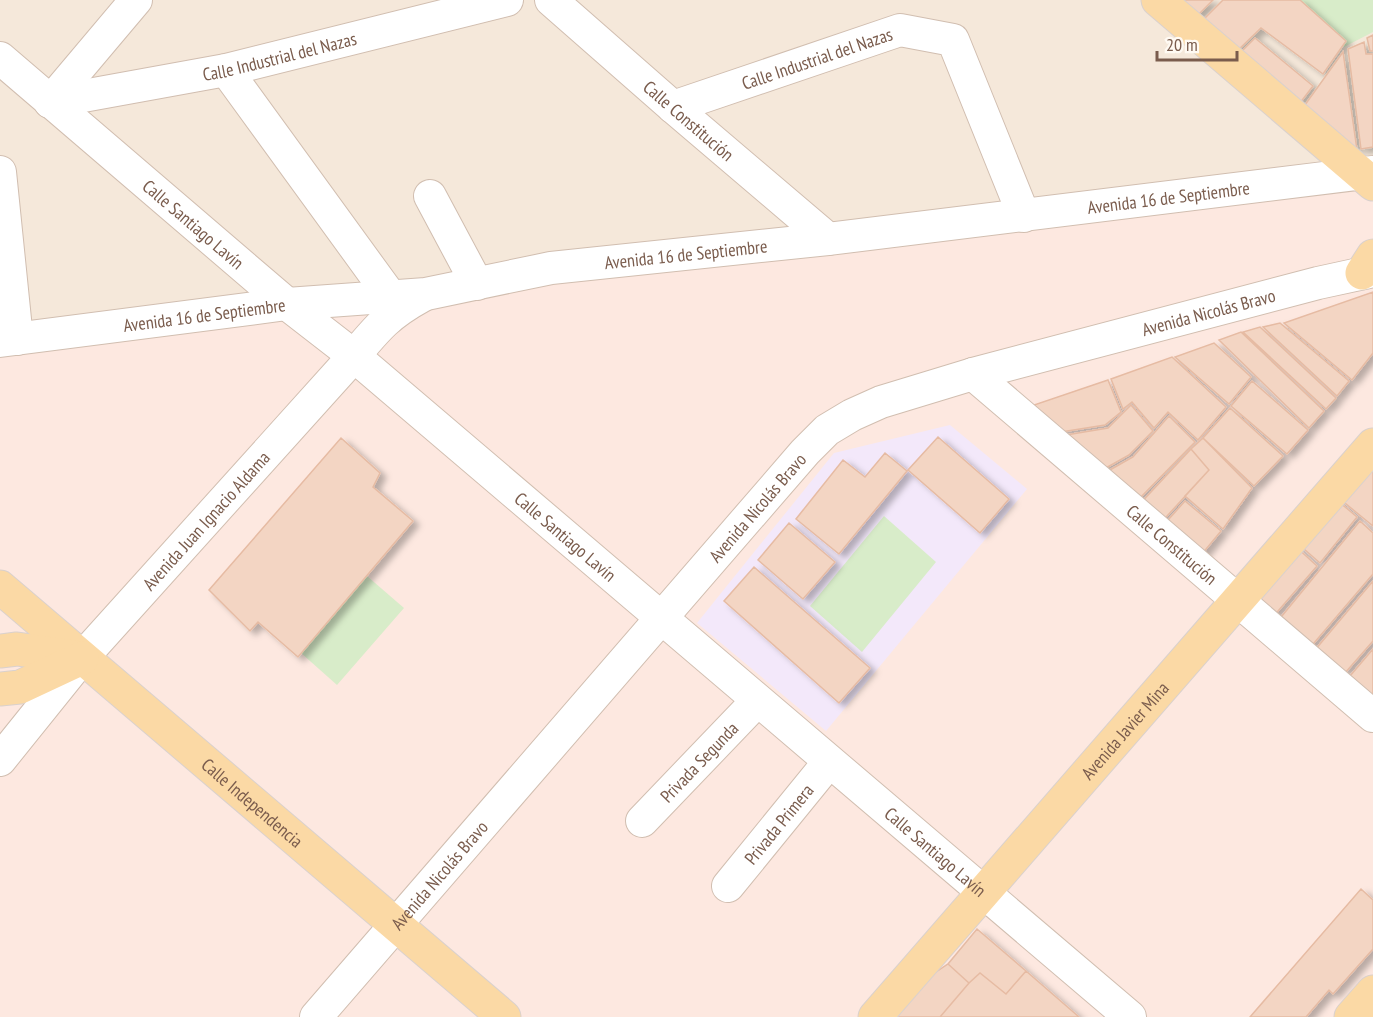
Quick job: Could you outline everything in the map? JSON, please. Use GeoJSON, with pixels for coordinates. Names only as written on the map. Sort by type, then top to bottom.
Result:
{"type":"FeatureCollection","features":[{"type":"Feature","properties":{"kind":"main road"},"geometry":{"type":"LineString","coordinates":[[1158,0],[1370,180]]}},
{"type":"Feature","properties":{"kind":"main road","name":"Avenida Javier Mina"},"geometry":{"type":"LineString","coordinates":[[875,1017],[1373,446]]}},
{"type":"Feature","properties":{"kind":"main road","name":"Calle Independencia"},"geometry":{"type":"LineString","coordinates":[[0,587],[504,1017]]}},
{"type":"Feature","properties":{"kind":"main road"},"geometry":{"type":"LineString","coordinates":[[0,651],[17,649],[82,658]]}},
{"type":"Feature","properties":{"kind":"main road"},"geometry":{"type":"LineString","coordinates":[[0,689],[20,687],[82,658]]}},
{"type":"Feature","properties":{"kind":"main road"},"geometry":{"type":"LineString","coordinates":[[1351,1017],[1373,992]]}},
{"type":"Feature","properties":{"kind":"street"},"geometry":{"type":"LineString","coordinates":[[50,102],[136,0]]}},
{"type":"Feature","properties":{"kind":"street","name":"Calle Industrial del Nazas"},"geometry":{"type":"LineString","coordinates":[[50,102],[226,70],[507,0]]}},
{"type":"Feature","properties":{"kind":"street","name":"Calle Constitución"},"geometry":{"type":"LineString","coordinates":[[551,0],[828,239]]}},
{"type":"Feature","properties":{"kind":"street","name":"Calle Industrial del Nazas"},"geometry":{"type":"LineString","coordinates":[[673,107],[900,30],[953,40],[1024,216]]}},
{"type":"Feature","properties":{"kind":"street","name":"Calle Santiago Lavín"},"geometry":{"type":"LineString","coordinates":[[0,58],[13,84],[50,102],[287,304],[354,356],[1130,1017]]}},
{"type":"Feature","properties":{"kind":"street"},"geometry":{"type":"LineString","coordinates":[[226,70],[391,297]]}},
{"type":"Feature","properties":{"kind":"street"},"geometry":{"type":"LineString","coordinates":[[0,172],[9,340]]}},
{"type":"Feature","properties":{"kind":"street","name":"Avenida 16 de Septiembre"},"geometry":{"type":"LineString","coordinates":[[9,340],[287,304],[426,294],[551,268],[1370,180]]}},
{"type":"Feature","properties":{"kind":"street"},"geometry":{"type":"LineString","coordinates":[[430,196],[477,284]]}},
{"type":"Feature","properties":{"kind":"street","name":"Avenida Nicolás Bravo"},"geometry":{"type":"LineString","coordinates":[[316,1017],[660,618],[805,452],[827,430],[852,415],[881,402],[973,374],[1369,267]]}},
{"type":"Feature","properties":{"kind":"street","name":"Avenida Juan Ignacio Aldama"},"geometry":{"type":"LineString","coordinates":[[0,760],[82,658],[378,327],[398,309],[426,294]]}},
{"type":"Feature","properties":{"kind":"street","name":"Calle Constitución"},"geometry":{"type":"LineString","coordinates":[[973,374],[1373,716]]}},
{"type":"Feature","properties":{"kind":"street","name":"Privada Segunda"},"geometry":{"type":"LineString","coordinates":[[642,821],[757,701]]}},
{"type":"Feature","properties":{"kind":"street","name":"Privada Primera"},"geometry":{"type":"LineString","coordinates":[[728,886],[829,762]]}},
{"type":"Feature","properties":{"kind":"shaded area"},"geometry":{"type":"Polygon","coordinates":[[[0,0],[1373,0],[1373,1017],[0,1017],[0,0]]]}},
{"type":"Feature","properties":{"kind":"shaded area"},"geometry":{"type":"Polygon","coordinates":[[[1373,180],[1373,1017],[0,1017],[0,349],[1373,180]]]}},
{"type":"Feature","properties":{"kind":"shaded area"},"geometry":{"type":"Polygon","coordinates":[[[950,425],[1027,489],[826,731],[697,623],[834,453],[950,425]]]}},
{"type":"Feature","properties":{"kind":"green space"},"geometry":{"type":"Polygon","coordinates":[[[1294,0],[1373,0],[1373,32],[1344,47],[1294,0]]]}},
{"type":"Feature","properties":{"kind":"green space"},"geometry":{"type":"Polygon","coordinates":[[[884,516],[936,562],[862,652],[810,606],[884,516]]]}},
{"type":"Feature","properties":{"kind":"green space"},"geometry":{"type":"Polygon","coordinates":[[[367,576],[404,608],[337,685],[301,653],[367,576]]]}},
{"type":"Feature","properties":{"kind":"building"},"geometry":{"type":"Polygon","coordinates":[[[1175,0],[1213,0],[1195,18],[1175,0]]]}},
{"type":"Feature","properties":{"kind":"building"},"geometry":{"type":"Polygon","coordinates":[[[1223,0],[1300,0],[1346,41],[1323,74],[1261,28],[1235,53],[1197,26],[1223,0]]]}},
{"type":"Feature","properties":{"kind":"building"},"geometry":{"type":"Polygon","coordinates":[[[1373,35],[1373,51],[1370,51],[1367,38],[1373,35]]]}},
{"type":"Feature","properties":{"kind":"building"},"geometry":{"type":"Polygon","coordinates":[[[1255,38],[1313,86],[1293,112],[1234,59],[1255,38]]]}},
{"type":"Feature","properties":{"kind":"building"},"geometry":{"type":"Polygon","coordinates":[[[1364,42],[1366,54],[1373,54],[1373,147],[1361,149],[1348,49],[1364,42]]]}},
{"type":"Feature","properties":{"kind":"building"},"geometry":{"type":"Polygon","coordinates":[[[1343,52],[1357,150],[1297,116],[1343,52]]]}},
{"type":"Feature","properties":{"kind":"building"},"geometry":{"type":"Polygon","coordinates":[[[1373,292],[1373,353],[1352,380],[1284,323],[1373,292]]]}},
{"type":"Feature","properties":{"kind":"building"},"geometry":{"type":"Polygon","coordinates":[[[1280,323],[1349,381],[1337,396],[1263,327],[1280,323]]]}},
{"type":"Feature","properties":{"kind":"building"},"geometry":{"type":"Polygon","coordinates":[[[1260,327],[1336,398],[1326,409],[1243,332],[1260,327]]]}},
{"type":"Feature","properties":{"kind":"building"},"geometry":{"type":"Polygon","coordinates":[[[1241,332],[1324,411],[1309,428],[1219,340],[1241,332]]]}},
{"type":"Feature","properties":{"kind":"building"},"geometry":{"type":"Polygon","coordinates":[[[1214,343],[1251,377],[1229,404],[1175,357],[1214,343]]]}},
{"type":"Feature","properties":{"kind":"building"},"geometry":{"type":"Polygon","coordinates":[[[1172,357],[1226,407],[1198,440],[1168,412],[1154,428],[1132,402],[1123,409],[1111,379],[1172,357]]]}},
{"type":"Feature","properties":{"kind":"building"},"geometry":{"type":"Polygon","coordinates":[[[1108,380],[1121,412],[1105,425],[1061,432],[1034,405],[1108,380]]]}},
{"type":"Feature","properties":{"kind":"building"},"geometry":{"type":"Polygon","coordinates":[[[1252,381],[1308,430],[1287,454],[1231,406],[1252,381]]]}},
{"type":"Feature","properties":{"kind":"building"},"geometry":{"type":"Polygon","coordinates":[[[1131,405],[1153,431],[1129,455],[1097,473],[1060,436],[1108,428],[1131,405]]]}},
{"type":"Feature","properties":{"kind":"building"},"geometry":{"type":"Polygon","coordinates":[[[1230,408],[1283,456],[1254,486],[1203,438],[1230,408]]]}},
{"type":"Feature","properties":{"kind":"building"},"geometry":{"type":"Polygon","coordinates":[[[1169,416],[1195,442],[1133,505],[1101,475],[1133,457],[1169,416]]]}},
{"type":"Feature","properties":{"kind":"building"},"geometry":{"type":"Polygon","coordinates":[[[938,437],[1009,499],[980,533],[908,470],[938,437]]]}},
{"type":"Feature","properties":{"kind":"building"},"geometry":{"type":"Polygon","coordinates":[[[341,438],[380,473],[373,487],[413,521],[298,657],[258,622],[250,631],[209,590],[341,438]]]}},
{"type":"Feature","properties":{"kind":"building"},"geometry":{"type":"Polygon","coordinates":[[[1203,438],[1252,488],[1223,529],[1185,496],[1209,470],[1191,449],[1203,438]]]}},
{"type":"Feature","properties":{"kind":"building"},"geometry":{"type":"Polygon","coordinates":[[[1191,449],[1209,470],[1157,527],[1137,507],[1191,449]]]}},
{"type":"Feature","properties":{"kind":"building"},"geometry":{"type":"Polygon","coordinates":[[[885,453],[907,471],[839,554],[796,519],[843,460],[865,477],[885,453]]]}},
{"type":"Feature","properties":{"kind":"building"},"geometry":{"type":"Polygon","coordinates":[[[1373,459],[1373,526],[1340,499],[1373,459]]]}},
{"type":"Feature","properties":{"kind":"building"},"geometry":{"type":"Polygon","coordinates":[[[1332,496],[1357,517],[1320,563],[1296,542],[1332,496]]]}},
{"type":"Feature","properties":{"kind":"building"},"geometry":{"type":"Polygon","coordinates":[[[1185,501],[1221,531],[1197,560],[1160,529],[1185,501]]]}},
{"type":"Feature","properties":{"kind":"building"},"geometry":{"type":"Polygon","coordinates":[[[1360,521],[1373,533],[1373,574],[1308,650],[1277,622],[1360,521]]]}},
{"type":"Feature","properties":{"kind":"building"},"geometry":{"type":"Polygon","coordinates":[[[789,523],[835,562],[803,599],[758,560],[789,523]]]}},
{"type":"Feature","properties":{"kind":"building"},"geometry":{"type":"Polygon","coordinates":[[[1294,545],[1317,566],[1272,618],[1247,598],[1294,545]]]}},
{"type":"Feature","properties":{"kind":"building"},"geometry":{"type":"Polygon","coordinates":[[[754,567],[870,668],[839,703],[724,601],[754,567]]]}},
{"type":"Feature","properties":{"kind":"building"},"geometry":{"type":"Polygon","coordinates":[[[1373,581],[1373,641],[1345,673],[1315,650],[1373,581]]]}},
{"type":"Feature","properties":{"kind":"building"},"geometry":{"type":"Polygon","coordinates":[[[1373,649],[1373,696],[1350,676],[1373,649]]]}},
{"type":"Feature","properties":{"kind":"building"},"geometry":{"type":"Polygon","coordinates":[[[1361,889],[1373,900],[1373,949],[1333,994],[1329,990],[1306,1017],[1250,1017],[1361,889]]]}},
{"type":"Feature","properties":{"kind":"building"},"geometry":{"type":"Polygon","coordinates":[[[977,929],[1026,971],[1006,994],[980,973],[969,983],[948,964],[977,929]]]}},
{"type":"Feature","properties":{"kind":"building"},"geometry":{"type":"Polygon","coordinates":[[[948,964],[969,983],[940,1017],[884,1017],[897,998],[948,964]]]}},
{"type":"Feature","properties":{"kind":"building"},"geometry":{"type":"Polygon","coordinates":[[[1026,971],[1079,1017],[940,1017],[980,973],[1006,994],[1026,971]]]}}]}
